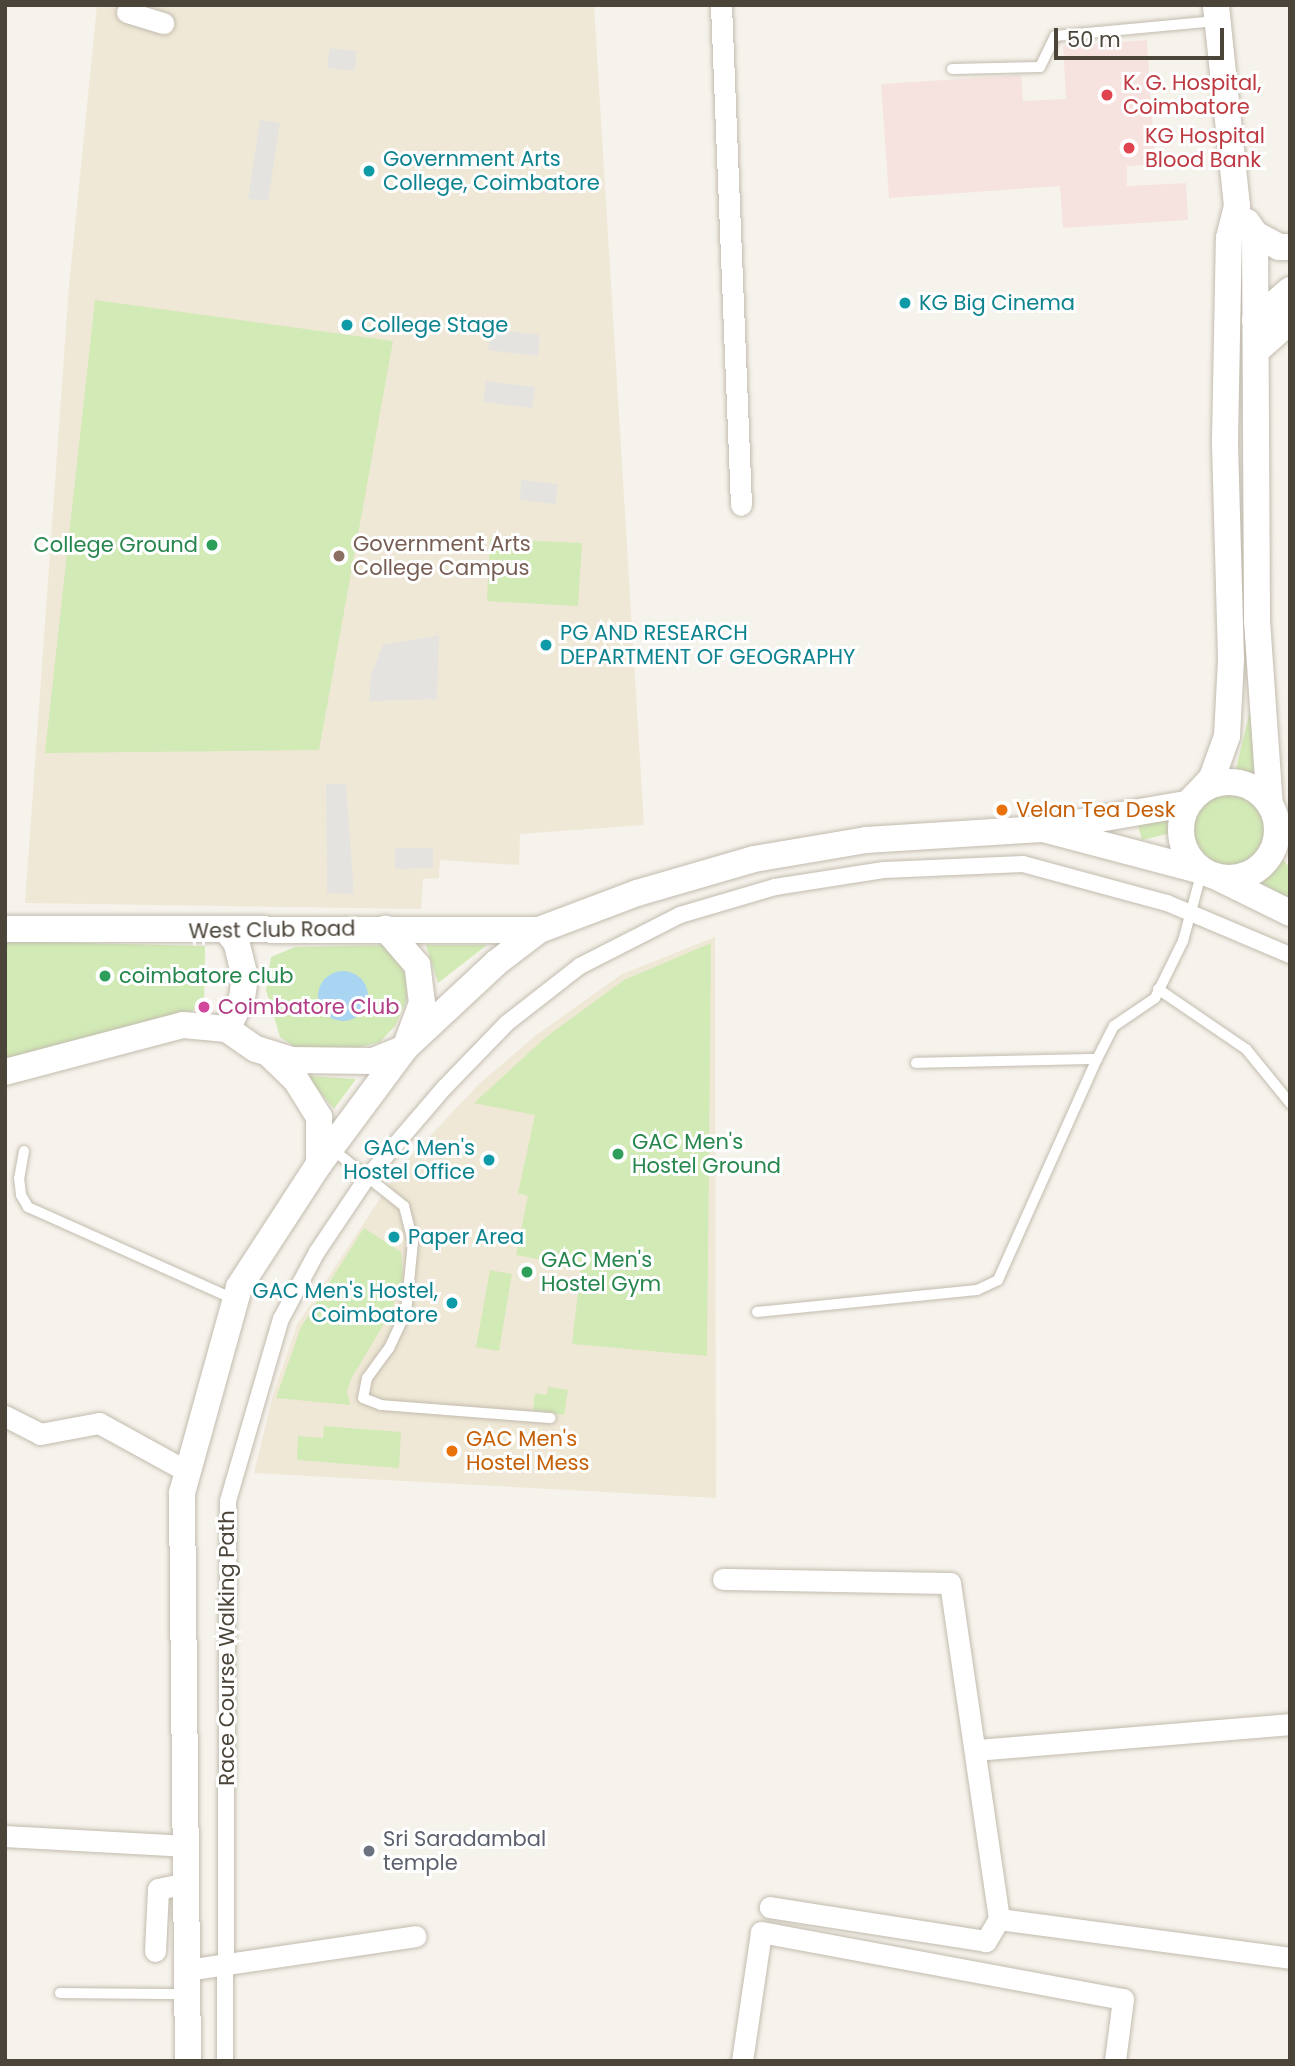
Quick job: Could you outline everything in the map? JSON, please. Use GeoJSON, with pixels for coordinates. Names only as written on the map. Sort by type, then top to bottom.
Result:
{"type":"FeatureCollection","features":[{"type":"Feature","properties":{"kind":"street"},"geometry":{"type":"LineString","coordinates":[[721,5],[741,505]]}},
{"type":"Feature","properties":{"kind":"street"},"geometry":{"type":"LineString","coordinates":[[127,12],[163,23]]}},
{"type":"Feature","properties":{"kind":"street"},"geometry":{"type":"LineString","coordinates":[[1216,13],[1237,206],[1229,238],[1225,440],[1229,707],[1227,736],[1212,778],[1192,798],[1180,832],[1183,847],[1210,874],[1290,913]]}},
{"type":"Feature","properties":{"kind":"street"},"geometry":{"type":"LineString","coordinates":[[1237,206],[1255,234],[1279,247],[1290,247]]}},
{"type":"Feature","properties":{"kind":"street"},"geometry":{"type":"LineString","coordinates":[[1041,829],[1233,879],[1258,869],[1275,846],[1257,621],[1255,234]]}},
{"type":"Feature","properties":{"kind":"street"},"geometry":{"type":"LineString","coordinates":[[1255,320],[1290,290]]}},
{"type":"Feature","properties":{"kind":"street"},"geometry":{"type":"LineString","coordinates":[[1255,351],[1290,321]]}},
{"type":"Feature","properties":{"kind":"street"},"geometry":{"type":"LineString","coordinates":[[188,2061],[182,1493],[239,1287],[326,1156],[405,1048],[496,963],[539,930],[637,893],[754,859],[866,840],[1041,829],[1192,798],[1221,782],[1249,786],[1273,812],[1290,853]]}},
{"type":"Feature","properties":{"kind":"street","name":"Race Course Walking Path"},"geometry":{"type":"LineString","coordinates":[[225,2061],[228,1501],[281,1319],[317,1252],[366,1179],[444,1088],[507,1023],[580,966],[680,915],[775,887],[884,870],[1023,864],[1072,874],[1190,912],[1290,955]]}},
{"type":"Feature","properties":{"kind":"street","name":"West Club Road"},"geometry":{"type":"LineString","coordinates":[[5,929],[539,930]]}},
{"type":"Feature","properties":{"kind":"street"},"geometry":{"type":"LineString","coordinates":[[270,1055],[347,1063],[373,1060],[405,1048],[422,1003],[423,980],[417,965],[386,929]]}},
{"type":"Feature","properties":{"kind":"street"},"geometry":{"type":"LineString","coordinates":[[227,931],[236,942],[245,977],[242,998],[227,1029]]}},
{"type":"Feature","properties":{"kind":"street"},"geometry":{"type":"LineString","coordinates":[[5,1072],[183,1025],[227,1029],[270,1055],[296,1080],[319,1117],[326,1156]]}},
{"type":"Feature","properties":{"kind":"street"},"geometry":{"type":"LineString","coordinates":[[5,1416],[40,1434],[99,1423],[188,1472]]}},
{"type":"Feature","properties":{"kind":"street"},"geometry":{"type":"LineString","coordinates":[[723,1579],[950,1583],[999,1919],[986,1941],[769,1907]]}},
{"type":"Feature","properties":{"kind":"street"},"geometry":{"type":"LineString","coordinates":[[976,1750],[1290,1724]]}},
{"type":"Feature","properties":{"kind":"street"},"geometry":{"type":"LineString","coordinates":[[5,1836],[187,1846]]}},
{"type":"Feature","properties":{"kind":"street"},"geometry":{"type":"LineString","coordinates":[[155,1951],[158,1889],[187,1883]]}},
{"type":"Feature","properties":{"kind":"street"},"geometry":{"type":"LineString","coordinates":[[999,1919],[1290,1958]]}},
{"type":"Feature","properties":{"kind":"street"},"geometry":{"type":"LineString","coordinates":[[742,2061],[761,1932],[1123,1999],[1115,2061]]}},
{"type":"Feature","properties":{"kind":"street"},"geometry":{"type":"LineString","coordinates":[[186,1982],[225,1965],[416,1936]]}},
{"type":"Feature","properties":{"kind":"lane"},"geometry":{"type":"LineString","coordinates":[[952,69],[1040,67],[1055,36],[1216,13]]}},
{"type":"Feature","properties":{"kind":"lane"},"geometry":{"type":"LineString","coordinates":[[757,1312],[977,1290],[998,1280],[1097,1059],[1114,1027],[1155,998],[1183,941],[1190,912],[1210,874]]}},
{"type":"Feature","properties":{"kind":"lane"},"geometry":{"type":"LineString","coordinates":[[1158,989],[1245,1049],[1290,1103]]}},
{"type":"Feature","properties":{"kind":"lane"},"geometry":{"type":"LineString","coordinates":[[916,1063],[1097,1059]]}},
{"type":"Feature","properties":{"kind":"lane"},"geometry":{"type":"LineString","coordinates":[[24,1151],[20,1187],[28,1207],[236,1300]]}},
{"type":"Feature","properties":{"kind":"lane"},"geometry":{"type":"LineString","coordinates":[[326,1156],[366,1179],[404,1206],[410,1219],[413,1272],[406,1312],[389,1348],[367,1378],[363,1398],[382,1405],[551,1418]]}},
{"type":"Feature","properties":{"kind":"lane"},"geometry":{"type":"LineString","coordinates":[[60,1993],[186,1982]]}},
{"type":"Feature","properties":{"kind":"shaded area","name":"Government Arts College Campus"},"geometry":{"type":"Polygon","coordinates":[[[97,5],[594,5],[644,825],[520,834],[519,865],[440,860],[439,878],[423,879],[421,909],[25,903],[69,286],[97,5]]]}},
{"type":"Feature","properties":{"kind":"shaded area"},"geometry":{"type":"Polygon","coordinates":[[[1147,40],[1155,164],[1127,166],[1127,186],[1186,183],[1188,220],[1063,228],[1060,186],[889,198],[881,84],[1021,75],[1023,101],[1066,99],[1063,46],[1147,40]]]}},
{"type":"Feature","properties":{"kind":"shaded area"},"geometry":{"type":"Polygon","coordinates":[[[330,48],[357,51],[355,71],[327,68],[330,48]]]}},
{"type":"Feature","properties":{"kind":"shaded area"},"geometry":{"type":"Polygon","coordinates":[[[260,120],[280,123],[268,201],[248,199],[260,120]]]}},
{"type":"Feature","properties":{"kind":"shaded area"},"geometry":{"type":"Polygon","coordinates":[[[491,329],[540,335],[538,356],[488,350],[491,329]]]}},
{"type":"Feature","properties":{"kind":"shaded area"},"geometry":{"type":"Polygon","coordinates":[[[486,381],[535,387],[532,408],[483,402],[486,381]]]}},
{"type":"Feature","properties":{"kind":"shaded area"},"geometry":{"type":"Polygon","coordinates":[[[521,480],[558,484],[556,504],[520,500],[521,480]]]}},
{"type":"Feature","properties":{"kind":"shaded area"},"geometry":{"type":"Polygon","coordinates":[[[439,635],[437,699],[369,701],[371,675],[383,645],[439,635]]]}},
{"type":"Feature","properties":{"kind":"shaded area"},"geometry":{"type":"Polygon","coordinates":[[[326,784],[346,784],[354,894],[327,893],[326,784]]]}},
{"type":"Feature","properties":{"kind":"shaded area"},"geometry":{"type":"Polygon","coordinates":[[[395,848],[433,848],[433,868],[395,869],[395,848]]]}},
{"type":"Feature","properties":{"kind":"shaded area"},"geometry":{"type":"Polygon","coordinates":[[[715,937],[716,1498],[254,1473],[273,1395],[297,1325],[400,1168],[478,1085],[535,1036],[622,974],[715,937]]]}},
{"type":"Feature","properties":{"kind":"green space","name":"College Ground"},"geometry":{"type":"Polygon","coordinates":[[[95,300],[393,341],[319,750],[45,753],[95,300]]]}},
{"type":"Feature","properties":{"kind":"green space"},"geometry":{"type":"Polygon","coordinates":[[[490,539],[582,543],[578,606],[487,601],[490,539]]]}},
{"type":"Feature","properties":{"kind":"green space"},"geometry":{"type":"Polygon","coordinates":[[[1254,694],[1259,778],[1246,778],[1235,773],[1254,694]]]}},
{"type":"Feature","properties":{"kind":"green space"},"geometry":{"type":"Polygon","coordinates":[[[1229,789],[1245,793],[1258,801],[1266,814],[1270,830],[1266,846],[1258,859],[1245,867],[1229,871],[1213,867],[1200,859],[1192,846],[1188,830],[1192,814],[1200,801],[1213,793],[1229,789]]]}},
{"type":"Feature","properties":{"kind":"green space"},"geometry":{"type":"Polygon","coordinates":[[[1172,816],[1175,832],[1142,840],[1138,826],[1172,816]]]}},
{"type":"Feature","properties":{"kind":"green space"},"geometry":{"type":"Polygon","coordinates":[[[1283,859],[1290,868],[1290,900],[1262,885],[1270,868],[1283,859]]]}},
{"type":"Feature","properties":{"kind":"green space","name":"coimbatore club"},"geometry":{"type":"Polygon","coordinates":[[[5,941],[205,946],[204,1007],[5,1071],[5,941]]]}},
{"type":"Feature","properties":{"kind":"green space","name":"GAC Men's Hostel Ground"},"geometry":{"type":"Polygon","coordinates":[[[711,943],[707,1356],[572,1344],[581,1267],[516,1255],[528,1196],[518,1193],[535,1115],[474,1103],[546,1037],[624,980],[711,943]]]}},
{"type":"Feature","properties":{"kind":"green space"},"geometry":{"type":"Polygon","coordinates":[[[390,945],[406,972],[407,1000],[395,1026],[380,1042],[348,1050],[296,1048],[280,1037],[266,990],[271,957],[295,947],[390,945]]]}},
{"type":"Feature","properties":{"kind":"green space"},"geometry":{"type":"Polygon","coordinates":[[[426,945],[487,945],[438,983],[426,945]]]}},
{"type":"Feature","properties":{"kind":"green space"},"geometry":{"type":"Polygon","coordinates":[[[307,1076],[356,1079],[334,1109],[307,1076]]]}},
{"type":"Feature","properties":{"kind":"green space"},"geometry":{"type":"Polygon","coordinates":[[[364,1228],[401,1252],[403,1277],[391,1312],[351,1379],[347,1391],[350,1405],[276,1398],[301,1327],[364,1228]]]}},
{"type":"Feature","properties":{"kind":"green space"},"geometry":{"type":"Polygon","coordinates":[[[490,1270],[512,1274],[499,1351],[476,1347],[490,1270]]]}},
{"type":"Feature","properties":{"kind":"green space"},"geometry":{"type":"Polygon","coordinates":[[[548,1387],[568,1390],[564,1415],[533,1410],[535,1393],[547,1395],[548,1387]]]}},
{"type":"Feature","properties":{"kind":"green space"},"geometry":{"type":"Polygon","coordinates":[[[324,1426],[401,1432],[399,1468],[297,1460],[298,1436],[323,1438],[324,1426]]]}},
{"type":"Feature","properties":{"kind":"water"},"geometry":{"type":"Polygon","coordinates":[[[343,971],[361,978],[368,996],[361,1014],[343,1021],[325,1014],[318,996],[325,978],[343,971]]]}},
{"type":"Feature","properties":{"kind":"place","name":"K. G. Hospital, Coimbatore"},"geometry":{"type":"Point","coordinates":[1107,95]}},
{"type":"Feature","properties":{"kind":"place","name":"KG Hospital Blood Bank"},"geometry":{"type":"Point","coordinates":[1129,148]}},
{"type":"Feature","properties":{"kind":"place","name":"Government Arts College, Coimbatore"},"geometry":{"type":"Point","coordinates":[369,171]}},
{"type":"Feature","properties":{"kind":"place","name":"KG Big Cinema"},"geometry":{"type":"Point","coordinates":[905,303]}},
{"type":"Feature","properties":{"kind":"place","name":"College Stage"},"geometry":{"type":"Point","coordinates":[347,325]}},
{"type":"Feature","properties":{"kind":"place","name":"College Ground"},"geometry":{"type":"Point","coordinates":[212,545]}},
{"type":"Feature","properties":{"kind":"place","name":"Government Arts College Campus"},"geometry":{"type":"Point","coordinates":[339,556]}},
{"type":"Feature","properties":{"kind":"place","name":"PG AND RESEARCH DEPARTMENT OF GEOGRAPHY"},"geometry":{"type":"Point","coordinates":[546,645]}},
{"type":"Feature","properties":{"kind":"place","name":"Velan Tea Desk"},"geometry":{"type":"Point","coordinates":[1002,810]}},
{"type":"Feature","properties":{"kind":"place","name":"coimbatore club"},"geometry":{"type":"Point","coordinates":[105,976]}},
{"type":"Feature","properties":{"kind":"place","name":"Coimbatore Club"},"geometry":{"type":"Point","coordinates":[204,1007]}},
{"type":"Feature","properties":{"kind":"place","name":"GAC Men's Hostel Ground"},"geometry":{"type":"Point","coordinates":[618,1154]}},
{"type":"Feature","properties":{"kind":"place","name":"GAC Men's Hostel Office"},"geometry":{"type":"Point","coordinates":[489,1160]}},
{"type":"Feature","properties":{"kind":"place","name":"Paper Area"},"geometry":{"type":"Point","coordinates":[394,1237]}},
{"type":"Feature","properties":{"kind":"place","name":"GAC Men's Hostel Gym"},"geometry":{"type":"Point","coordinates":[527,1272]}},
{"type":"Feature","properties":{"kind":"place","name":"GAC Men's Hostel, Coimbatore"},"geometry":{"type":"Point","coordinates":[452,1303]}},
{"type":"Feature","properties":{"kind":"place","name":"GAC Men's Hostel Mess"},"geometry":{"type":"Point","coordinates":[452,1451]}},
{"type":"Feature","properties":{"kind":"place","name":"Sri Saradambal temple"},"geometry":{"type":"Point","coordinates":[369,1851]}}]}
